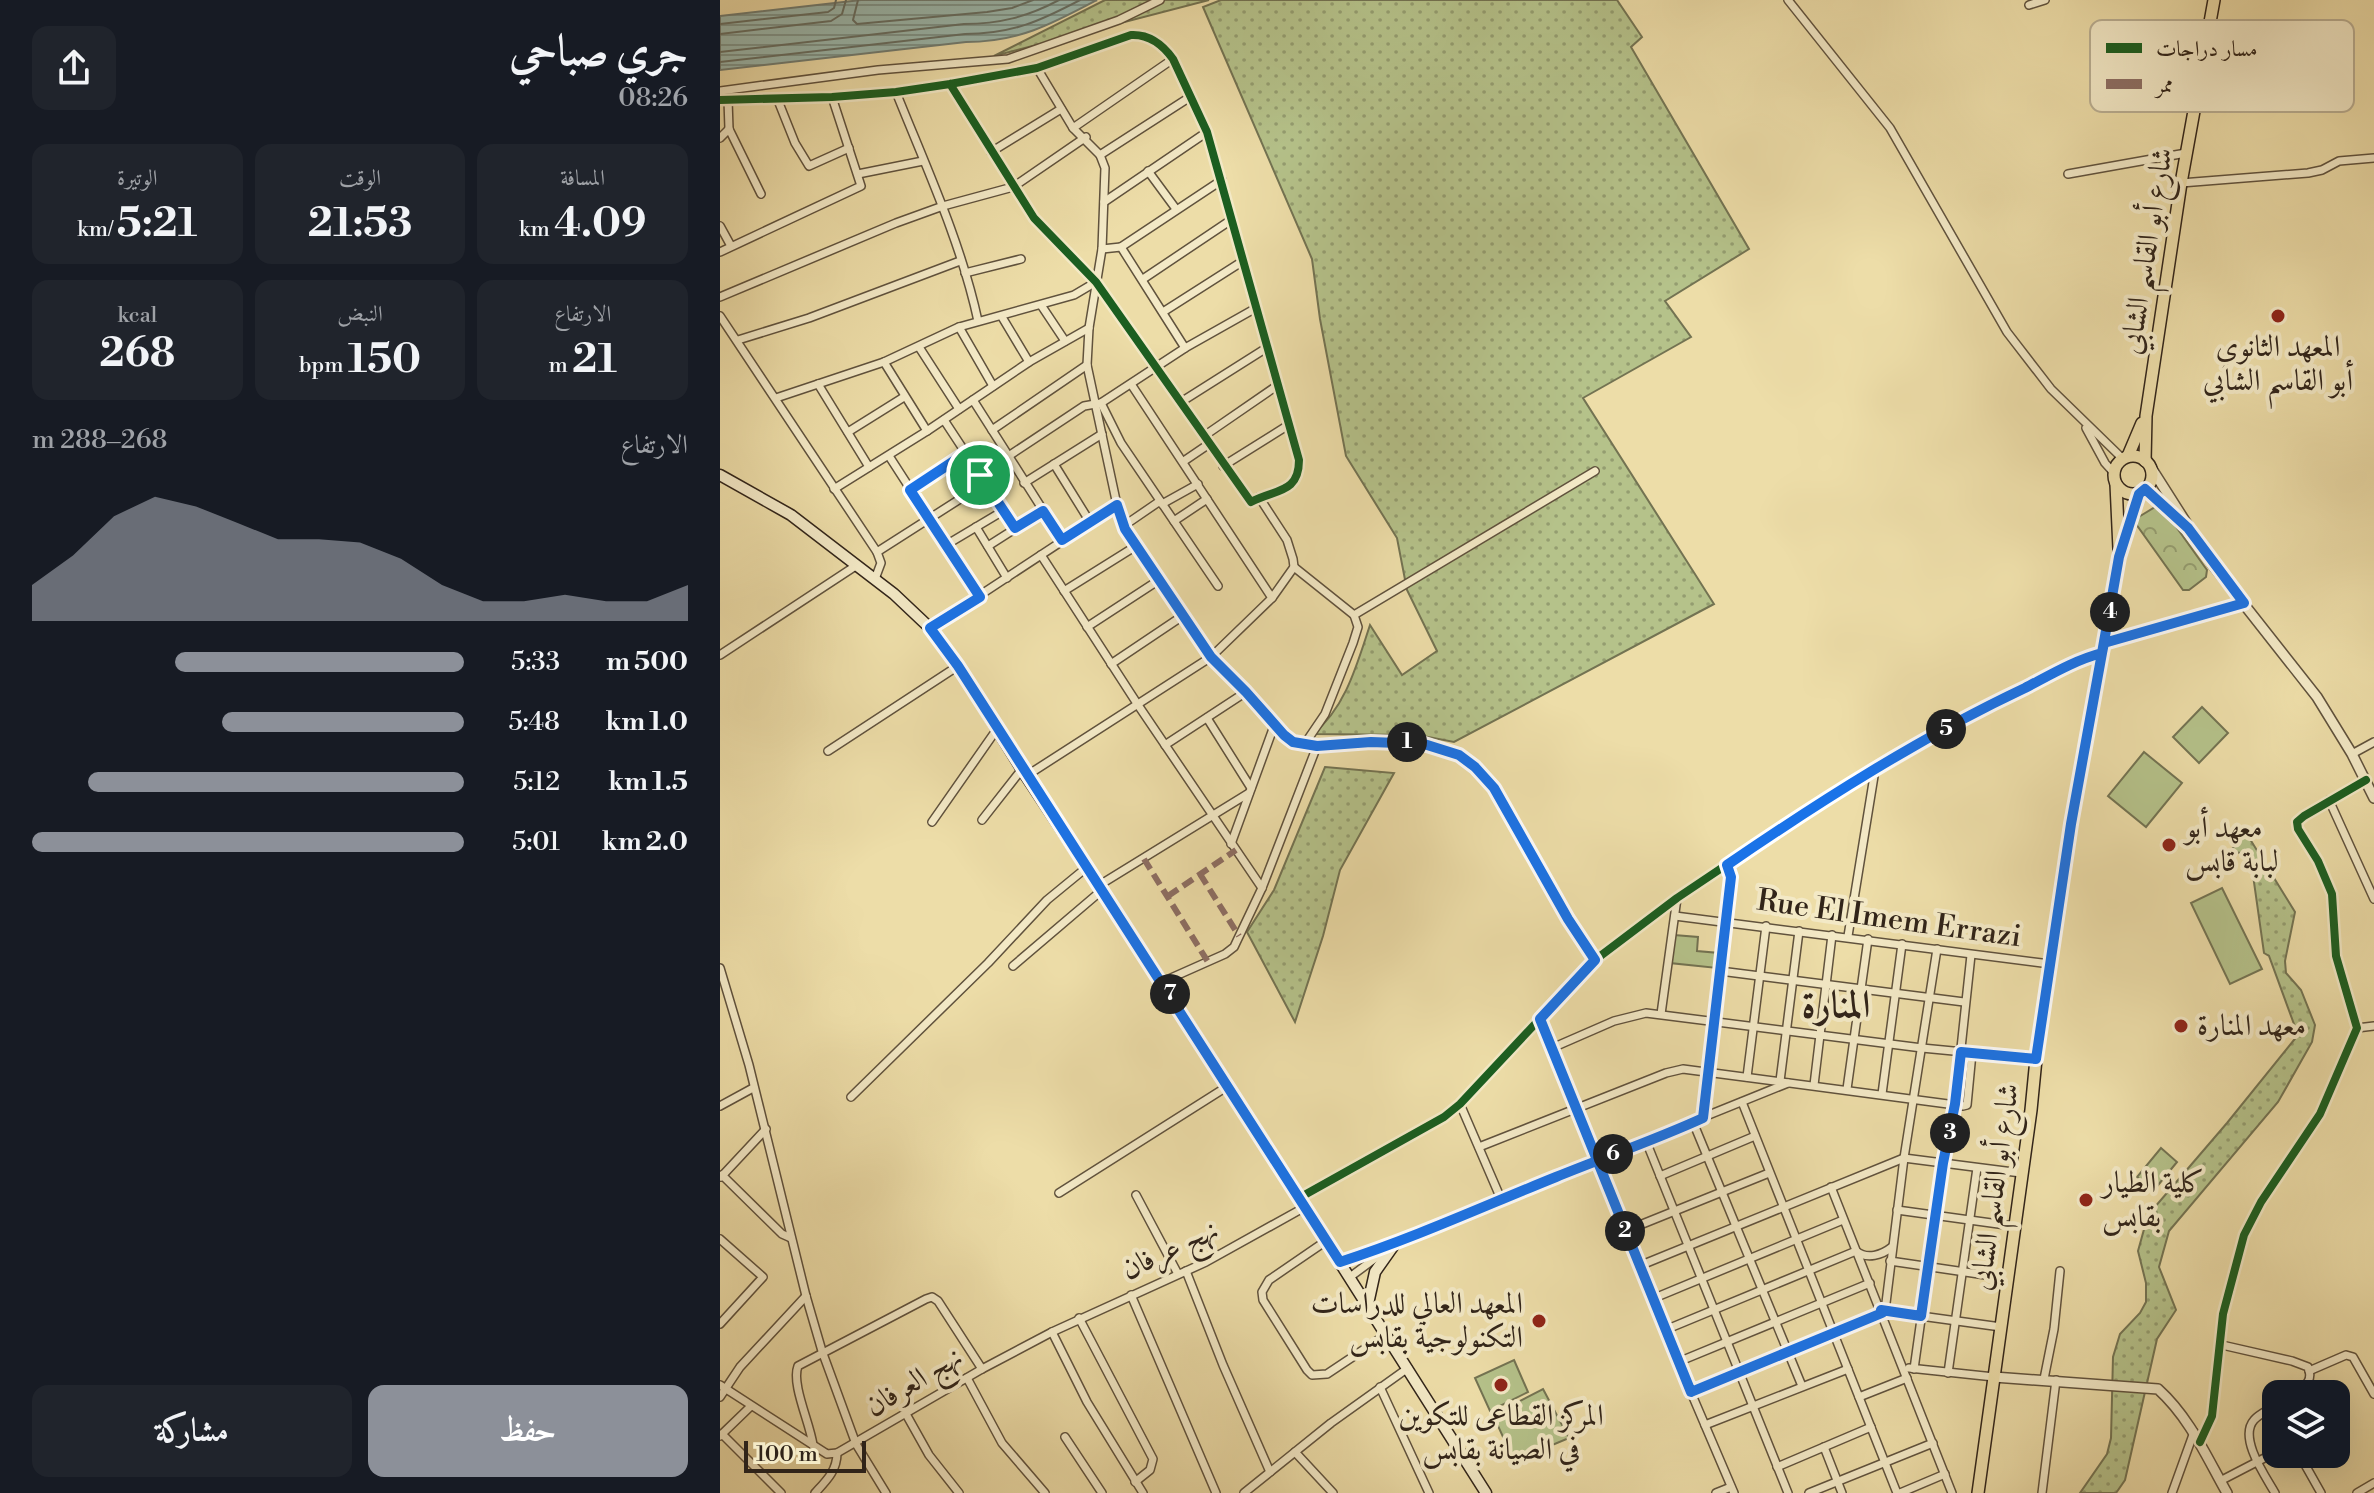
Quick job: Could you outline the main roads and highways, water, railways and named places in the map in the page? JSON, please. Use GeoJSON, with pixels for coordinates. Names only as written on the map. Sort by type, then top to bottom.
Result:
{"type":"FeatureCollection","features":[{"type":"Feature","properties":{"kind":"main road","name":"شارع أبو القاسم الشابي"},"geometry":{"type":"LineString","coordinates":[[2210,20],[2214,0]]}},
{"type":"Feature","properties":{"kind":"main road","name":"شارع أبو القاسم الشابي"},"geometry":{"type":"LineString","coordinates":[[2147,463],[2146,416],[2194,112]]}},
{"type":"Feature","properties":{"kind":"main road","name":"شارع أبو القاسم الشابي"},"geometry":{"type":"LineString","coordinates":[[2125,458],[2146,416]]}},
{"type":"Feature","properties":{"kind":"main road"},"geometry":{"type":"LineString","coordinates":[[2140,457],[2147,463],[2152,478],[2142,492],[2125,492],[2115,479],[2125,458],[2140,457]]}},
{"type":"Feature","properties":{"kind":"main road"},"geometry":{"type":"LineString","coordinates":[[720,475],[791,515],[875,579],[930,628],[958,666],[1024,773],[1162,982],[1486,1493]]}},
{"type":"Feature","properties":{"kind":"main road","name":"شارع أبو القاسم الشابي"},"geometry":{"type":"LineString","coordinates":[[2115,479],[2119,557]]}},
{"type":"Feature","properties":{"kind":"main road","name":"شارع أبو القاسم الشابي"},"geometry":{"type":"LineString","coordinates":[[1978,1493],[2050,964],[2119,557],[2142,492]]}},
{"type":"Feature","properties":{"kind":"main road"},"geometry":{"type":"LineString","coordinates":[[1368,1304],[1375,1272],[1394,1245]]}},
{"type":"Feature","properties":{"kind":"water"},"geometry":{"type":"Polygon","coordinates":[[[861,0],[1097,0],[1050,24],[1002,39],[720,70],[720,16],[861,0]]]}},
{"type":"Feature","properties":{"kind":"place","name":"المعهد الثانوي أبو القاسم الشابي"},"geometry":{"type":"Point","coordinates":[2278,316]}},
{"type":"Feature","properties":{"kind":"place","name":"معهد أبو لبابة قابس"},"geometry":{"type":"Point","coordinates":[2169,845]}},
{"type":"Feature","properties":{"kind":"place","name":"معهد المنارة"},"geometry":{"type":"Point","coordinates":[2181,1026]}},
{"type":"Feature","properties":{"kind":"place","name":"كلية الطيار بقابس"},"geometry":{"type":"Point","coordinates":[2086,1200]}},
{"type":"Feature","properties":{"kind":"place","name":"المعهد العالي للدراسات التكنولوجية بقابس"},"geometry":{"type":"Point","coordinates":[1539,1321]}},
{"type":"Feature","properties":{"kind":"place","name":"المركز القطاعى للتكوين في الصيانة بقابس"},"geometry":{"type":"Point","coordinates":[1501,1385]}},
{"type":"Feature","properties":{"kind":"district","name":"المنارة"},"geometry":{"type":"Point","coordinates":[1836,1005]}}]}
